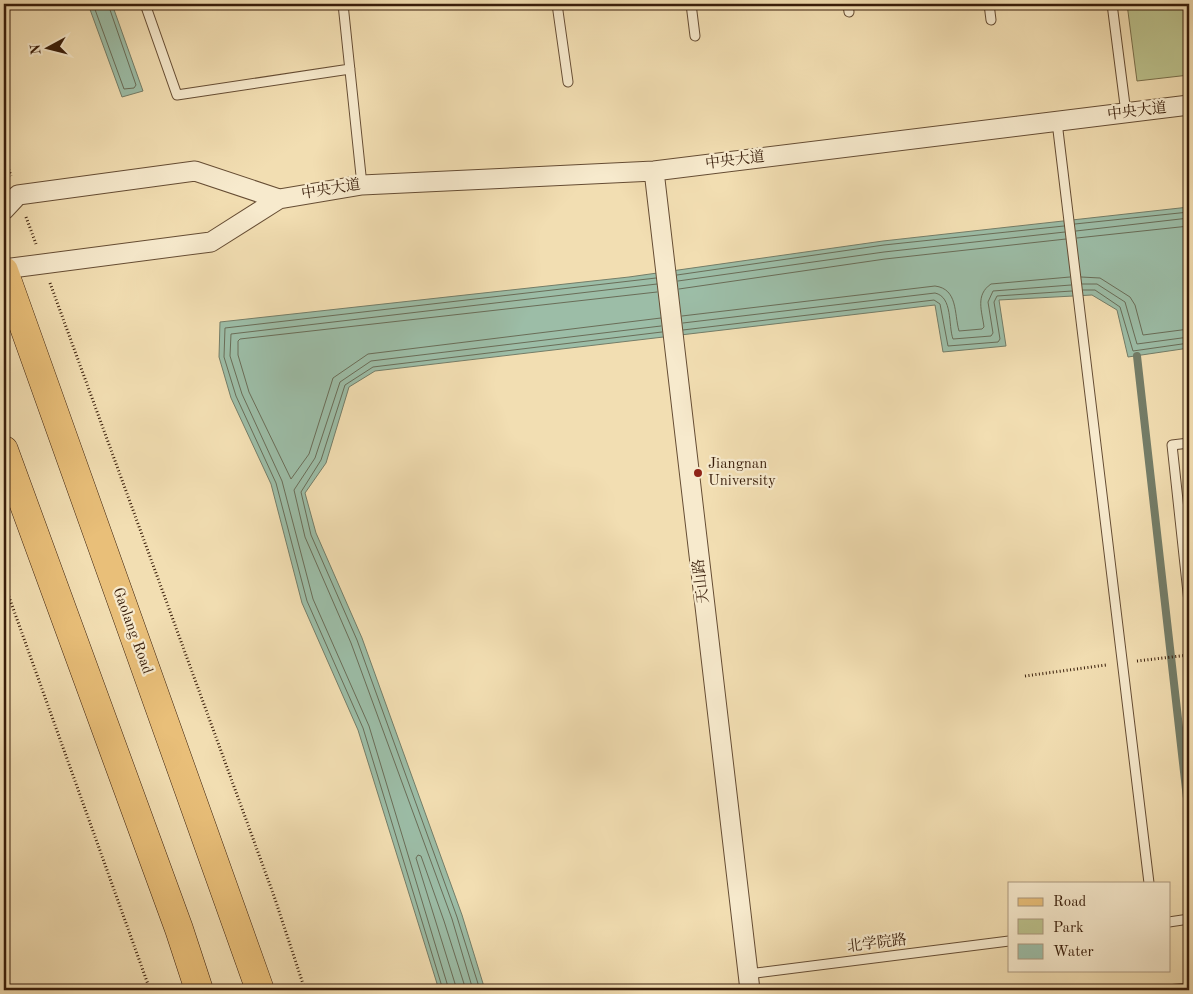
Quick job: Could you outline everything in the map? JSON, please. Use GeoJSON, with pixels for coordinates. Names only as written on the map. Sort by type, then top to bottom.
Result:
{"type":"FeatureCollection","features":[{"type":"Feature","properties":{"kind":"main road","name":"Gaolang Road"},"geometry":{"type":"LineString","coordinates":[[4,270],[260,990]]}},
{"type":"Feature","properties":{"kind":"main road"},"geometry":{"type":"LineString","coordinates":[[4,450],[179,929],[199,990]]}},
{"type":"Feature","properties":{"kind":"street","name":"中央大道"},"geometry":{"type":"LineString","coordinates":[[279,199],[362,184],[654,171],[1189,105]]}},
{"type":"Feature","properties":{"kind":"street"},"geometry":{"type":"LineString","coordinates":[[4,210],[18,195],[195,171],[279,199]]}},
{"type":"Feature","properties":{"kind":"street","name":"天山路"},"geometry":{"type":"LineString","coordinates":[[654,171],[749,982]]}},
{"type":"Feature","properties":{"kind":"street"},"geometry":{"type":"LineString","coordinates":[[4,270],[211,242],[279,199]]}},
{"type":"Feature","properties":{"kind":"lane"},"geometry":{"type":"LineString","coordinates":[[144,4],[177,95],[350,69]]}},
{"type":"Feature","properties":{"kind":"lane"},"geometry":{"type":"LineString","coordinates":[[342,4],[362,184]]}},
{"type":"Feature","properties":{"kind":"lane"},"geometry":{"type":"LineString","coordinates":[[557,4],[568,82]]}},
{"type":"Feature","properties":{"kind":"lane"},"geometry":{"type":"LineString","coordinates":[[691,4],[695,36]]}},
{"type":"Feature","properties":{"kind":"lane"},"geometry":{"type":"LineString","coordinates":[[989,4],[991,20]]}},
{"type":"Feature","properties":{"kind":"lane"},"geometry":{"type":"LineString","coordinates":[[1112,4],[1126,113]]}},
{"type":"Feature","properties":{"kind":"lane"},"geometry":{"type":"LineString","coordinates":[[1057,122],[1149,882]]}},
{"type":"Feature","properties":{"kind":"lane"},"geometry":{"type":"LineString","coordinates":[[1189,443],[1172,445],[1189,602]]}},
{"type":"Feature","properties":{"kind":"lane"},"geometry":{"type":"LineString","coordinates":[[1170,922],[1189,919]]}},
{"type":"Feature","properties":{"kind":"lane","name":"北学院路"},"geometry":{"type":"LineString","coordinates":[[749,982],[1008,942]]}},
{"type":"Feature","properties":{"kind":"lane"},"geometry":{"type":"LineString","coordinates":[[1167,990],[1189,988]]}},
{"type":"Feature","properties":{"kind":"path"},"geometry":{"type":"LineString","coordinates":[[4,156],[274,896],[305,990]]}},
{"type":"Feature","properties":{"kind":"path"},"geometry":{"type":"LineString","coordinates":[[4,583],[132,935],[150,990]]}},
{"type":"Feature","properties":{"kind":"green space"},"geometry":{"type":"Polygon","coordinates":[[[1127,4],[1189,4],[1189,75],[1137,81],[1127,4]]]}},
{"type":"Feature","properties":{"kind":"water"},"geometry":{"type":"Polygon","coordinates":[[[88,4],[112,4],[143,91],[122,97],[88,4]]]}},
{"type":"Feature","properties":{"kind":"water"},"geometry":{"type":"Polygon","coordinates":[[[1189,207],[1189,348],[1128,357],[1117,310],[1092,295],[999,300],[1006,346],[943,352],[935,305],[375,371],[349,387],[326,463],[305,493],[316,533],[362,638],[462,915],[485,990],[439,990],[358,730],[302,603],[271,484],[231,398],[219,357],[220,322],[629,277],[883,241],[1189,207]]]}},
{"type":"Feature","properties":{"kind":"waterway"},"geometry":{"type":"LineString","coordinates":[[1137,356],[1189,816]]}},
{"type":"Feature","properties":{"kind":"place","name":"Jiangnan University"},"geometry":{"type":"Point","coordinates":[698,473]}}]}
